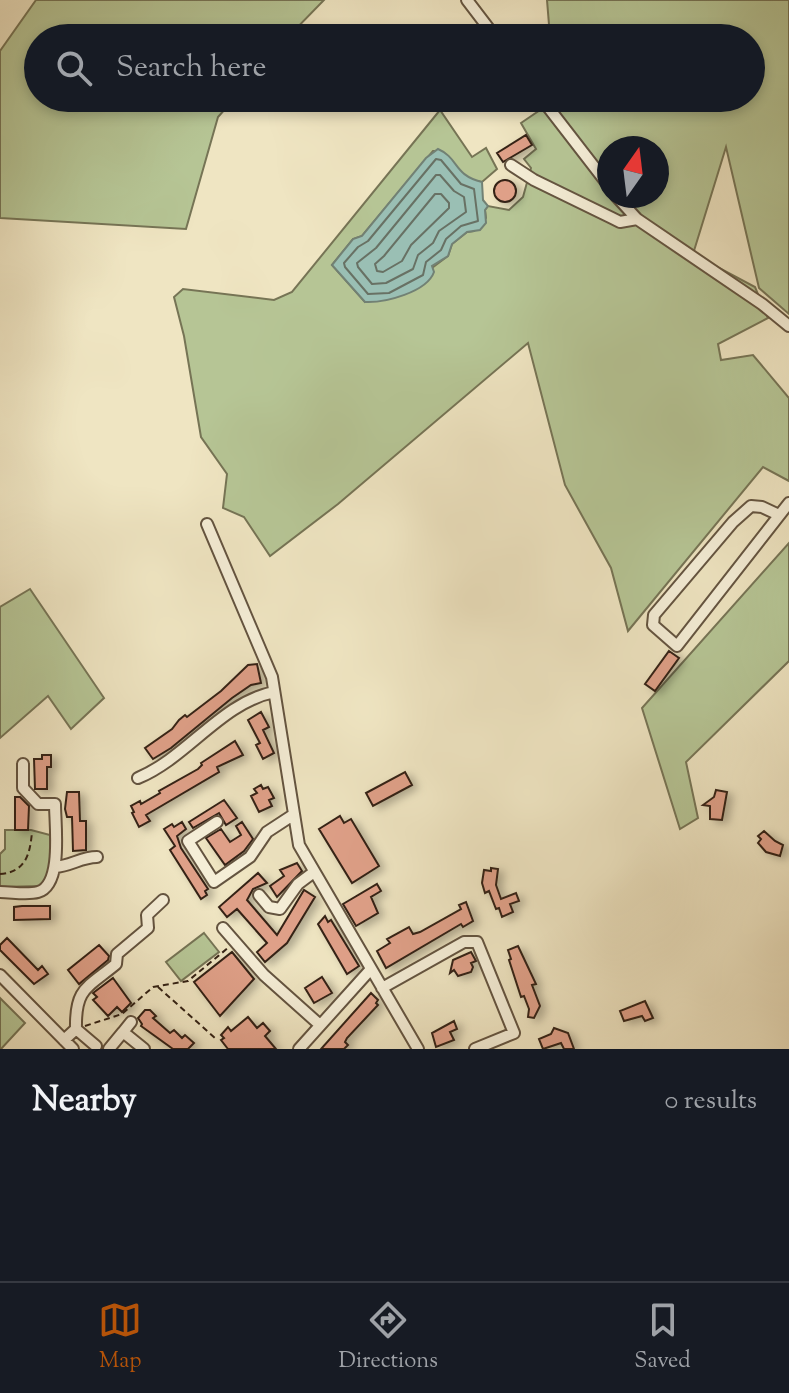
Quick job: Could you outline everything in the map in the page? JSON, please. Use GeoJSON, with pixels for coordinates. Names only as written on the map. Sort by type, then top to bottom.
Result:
{"type":"FeatureCollection","features":[{"type":"Feature","properties":{"kind":"street"},"geometry":{"type":"LineString","coordinates":[[467,0],[485,24]]}},
{"type":"Feature","properties":{"kind":"street"},"geometry":{"type":"LineString","coordinates":[[552,112],[597,170]]}},
{"type":"Feature","properties":{"kind":"street"},"geometry":{"type":"LineString","coordinates":[[511,165],[534,180],[620,222],[637,219]]}},
{"type":"Feature","properties":{"kind":"street"},"geometry":{"type":"LineString","coordinates":[[627,208],[637,219],[789,326]]}},
{"type":"Feature","properties":{"kind":"street"},"geometry":{"type":"LineString","coordinates":[[779,515],[762,507],[751,506],[733,522],[654,615],[653,625],[677,646],[789,503]]}},
{"type":"Feature","properties":{"kind":"street"},"geometry":{"type":"LineString","coordinates":[[207,524],[266,658],[299,845],[418,1049]]}},
{"type":"Feature","properties":{"kind":"street"},"geometry":{"type":"LineString","coordinates":[[138,778],[168,763],[242,704],[255,696],[274,692]]}},
{"type":"Feature","properties":{"kind":"street"},"geometry":{"type":"LineString","coordinates":[[0,892],[44,889],[52,880],[55,867],[55,804],[38,804],[23,788],[23,764]]}},
{"type":"Feature","properties":{"kind":"street"},"geometry":{"type":"LineString","coordinates":[[217,822],[188,841],[214,882],[250,857],[267,832],[293,815]]}},
{"type":"Feature","properties":{"kind":"street"},"geometry":{"type":"LineString","coordinates":[[55,867],[84,857],[97,857]]}},
{"type":"Feature","properties":{"kind":"street"},"geometry":{"type":"LineString","coordinates":[[259,895],[269,907],[280,909],[301,881],[314,872]]}},
{"type":"Feature","properties":{"kind":"street"},"geometry":{"type":"LineString","coordinates":[[64,1040],[76,1029],[76,1003],[81,994],[116,964],[117,954],[148,928],[147,915],[163,900]]}},
{"type":"Feature","properties":{"kind":"street"},"geometry":{"type":"LineString","coordinates":[[223,928],[264,975],[320,1025]]}},
{"type":"Feature","properties":{"kind":"street"},"geometry":{"type":"LineString","coordinates":[[382,988],[464,942],[477,942],[514,1033],[475,1049]]}},
{"type":"Feature","properties":{"kind":"street"},"geometry":{"type":"LineString","coordinates":[[299,1049],[371,969]]}},
{"type":"Feature","properties":{"kind":"street"},"geometry":{"type":"LineString","coordinates":[[0,975],[73,1049]]}},
{"type":"Feature","properties":{"kind":"street"},"geometry":{"type":"LineString","coordinates":[[109,1049],[131,1022]]}},
{"type":"Feature","properties":{"kind":"street"},"geometry":{"type":"LineString","coordinates":[[76,1029],[96,1046]]}},
{"type":"Feature","properties":{"kind":"street"},"geometry":{"type":"LineString","coordinates":[[123,1032],[144,1049]]}},
{"type":"Feature","properties":{"kind":"path"},"geometry":{"type":"LineString","coordinates":[[0,874],[16,872],[29,856],[32,832]]}},
{"type":"Feature","properties":{"kind":"path"},"geometry":{"type":"LineString","coordinates":[[76,1029],[122,1014],[148,990],[157,986],[188,981],[235,942]]}},
{"type":"Feature","properties":{"kind":"path"},"geometry":{"type":"LineString","coordinates":[[157,986],[215,1038]]}},
{"type":"Feature","properties":{"kind":"green space"},"geometry":{"type":"Polygon","coordinates":[[[36,0],[324,0],[301,24],[24,24],[24,112],[222,112],[218,117],[186,229],[0,218],[0,51],[36,0]]]}},
{"type":"Feature","properties":{"kind":"green space"},"geometry":{"type":"Polygon","coordinates":[[[547,0],[789,0],[789,314],[759,288],[726,147],[693,254],[755,287],[768,318],[718,344],[721,360],[753,355],[789,398],[789,481],[763,467],[628,631],[611,568],[565,485],[528,343],[338,504],[270,556],[244,517],[223,508],[227,474],[201,437],[184,336],[174,297],[183,289],[274,300],[292,292],[441,112],[472,157],[486,148],[497,169],[482,182],[468,179],[449,157],[433,151],[362,236],[353,239],[332,265],[365,302],[432,268],[448,256],[452,244],[467,232],[474,231],[486,218],[488,206],[509,210],[523,197],[531,168],[524,159],[536,149],[521,123],[537,112],[765,112],[765,24],[549,24],[547,0]]]}},
{"type":"Feature","properties":{"kind":"green space"},"geometry":{"type":"Polygon","coordinates":[[[789,543],[789,661],[686,762],[698,818],[680,829],[642,708],[789,543]]]}},
{"type":"Feature","properties":{"kind":"green space"},"geometry":{"type":"Polygon","coordinates":[[[30,589],[104,698],[71,729],[48,696],[0,738],[0,607],[30,589]]]}},
{"type":"Feature","properties":{"kind":"green space"},"geometry":{"type":"Polygon","coordinates":[[[5,830],[31,830],[50,835],[52,873],[41,886],[0,887],[0,854],[5,849],[5,830]]]}},
{"type":"Feature","properties":{"kind":"green space"},"geometry":{"type":"Polygon","coordinates":[[[204,933],[219,952],[181,981],[166,962],[204,933]]]}},
{"type":"Feature","properties":{"kind":"green space"},"geometry":{"type":"Polygon","coordinates":[[[0,998],[25,1023],[1,1049],[0,1049],[0,998]]]}},
{"type":"Feature","properties":{"kind":"water"},"geometry":{"type":"Polygon","coordinates":[[[438,149],[466,175],[482,182],[483,200],[488,206],[485,210],[486,223],[480,230],[467,232],[452,244],[448,256],[432,266],[434,272],[430,279],[414,291],[383,301],[365,302],[332,265],[353,239],[362,236],[426,158],[438,149]]]}},
{"type":"Feature","properties":{"kind":"building"},"geometry":{"type":"Polygon","coordinates":[[[526,135],[532,145],[503,162],[497,153],[526,135]]]}},
{"type":"Feature","properties":{"kind":"building"},"geometry":{"type":"Polygon","coordinates":[[[505,180],[513,183],[516,191],[513,199],[505,202],[497,199],[494,191],[497,183],[505,180]]]}},
{"type":"Feature","properties":{"kind":"building"},"geometry":{"type":"Polygon","coordinates":[[[669,651],[679,658],[655,691],[645,684],[669,651]]]}},
{"type":"Feature","properties":{"kind":"building"},"geometry":{"type":"Polygon","coordinates":[[[257,664],[261,683],[251,685],[232,698],[153,759],[145,748],[221,691],[248,665],[257,664]]]}},
{"type":"Feature","properties":{"kind":"building"},"geometry":{"type":"Polygon","coordinates":[[[261,712],[269,727],[263,730],[274,753],[263,759],[256,745],[260,743],[248,720],[261,712]]]}},
{"type":"Feature","properties":{"kind":"building"},"geometry":{"type":"Polygon","coordinates":[[[235,741],[243,755],[217,767],[219,772],[146,815],[150,821],[139,827],[131,806],[160,793],[235,741]]]}},
{"type":"Feature","properties":{"kind":"building"},"geometry":{"type":"Polygon","coordinates":[[[42,755],[51,755],[51,767],[47,767],[47,789],[35,789],[34,759],[42,759],[42,755]]]}},
{"type":"Feature","properties":{"kind":"building"},"geometry":{"type":"Polygon","coordinates":[[[405,772],[412,785],[373,806],[366,793],[405,772]]]}},
{"type":"Feature","properties":{"kind":"building"},"geometry":{"type":"Polygon","coordinates":[[[261,785],[263,789],[268,787],[274,798],[269,800],[272,806],[259,812],[251,796],[257,793],[254,789],[261,785]]]}},
{"type":"Feature","properties":{"kind":"building"},"geometry":{"type":"Polygon","coordinates":[[[716,790],[727,792],[722,820],[710,819],[710,806],[703,805],[714,797],[716,790]]]}},
{"type":"Feature","properties":{"kind":"building"},"geometry":{"type":"Polygon","coordinates":[[[67,792],[79,792],[80,821],[86,821],[86,850],[73,851],[72,817],[67,817],[65,809],[67,792]]]}},
{"type":"Feature","properties":{"kind":"building"},"geometry":{"type":"Polygon","coordinates":[[[15,797],[20,797],[29,806],[28,830],[15,830],[15,797]]]}},
{"type":"Feature","properties":{"kind":"building"},"geometry":{"type":"Polygon","coordinates":[[[224,800],[237,818],[226,825],[219,813],[193,828],[189,822],[224,800]]]}},
{"type":"Feature","properties":{"kind":"building"},"geometry":{"type":"Polygon","coordinates":[[[340,816],[344,823],[351,819],[379,866],[352,883],[319,829],[340,816]]]}},
{"type":"Feature","properties":{"kind":"building"},"geometry":{"type":"Polygon","coordinates":[[[182,822],[186,829],[177,836],[181,848],[208,889],[205,891],[207,895],[201,899],[170,850],[175,846],[164,829],[182,822]]]}},
{"type":"Feature","properties":{"kind":"building"},"geometry":{"type":"Polygon","coordinates":[[[242,822],[253,839],[244,851],[225,865],[206,838],[221,829],[230,842],[241,835],[236,826],[242,822]]]}},
{"type":"Feature","properties":{"kind":"building"},"geometry":{"type":"Polygon","coordinates":[[[764,831],[783,845],[780,856],[766,852],[758,843],[761,839],[758,836],[764,831]]]}},
{"type":"Feature","properties":{"kind":"building"},"geometry":{"type":"Polygon","coordinates":[[[297,863],[302,871],[277,897],[270,886],[284,876],[280,870],[297,863]]]}},
{"type":"Feature","properties":{"kind":"building"},"geometry":{"type":"Polygon","coordinates":[[[491,868],[498,869],[496,885],[501,899],[516,893],[519,901],[510,904],[513,912],[502,917],[489,891],[485,893],[482,883],[484,870],[491,871],[491,868]]]}},
{"type":"Feature","properties":{"kind":"building"},"geometry":{"type":"Polygon","coordinates":[[[258,873],[267,883],[253,889],[247,900],[277,935],[304,890],[315,897],[287,943],[265,962],[257,952],[267,943],[237,909],[227,917],[219,907],[258,873]]]}},
{"type":"Feature","properties":{"kind":"building"},"geometry":{"type":"Polygon","coordinates":[[[377,884],[381,891],[371,897],[378,913],[356,926],[343,904],[377,884]]]}},
{"type":"Feature","properties":{"kind":"building"},"geometry":{"type":"Polygon","coordinates":[[[466,902],[473,921],[463,927],[461,924],[386,968],[377,951],[390,943],[387,939],[409,927],[413,934],[420,932],[461,909],[459,905],[466,902]]]}},
{"type":"Feature","properties":{"kind":"building"},"geometry":{"type":"Polygon","coordinates":[[[50,906],[50,919],[14,920],[14,907],[50,906]]]}},
{"type":"Feature","properties":{"kind":"building"},"geometry":{"type":"Polygon","coordinates":[[[325,916],[328,922],[331,920],[359,966],[347,974],[318,924],[325,916]]]}},
{"type":"Feature","properties":{"kind":"building"},"geometry":{"type":"Polygon","coordinates":[[[7,938],[38,970],[42,966],[48,974],[34,984],[0,950],[0,945],[7,938]]]}},
{"type":"Feature","properties":{"kind":"building"},"geometry":{"type":"Polygon","coordinates":[[[99,945],[109,956],[108,960],[79,984],[68,970],[99,945]]]}},
{"type":"Feature","properties":{"kind":"building"},"geometry":{"type":"Polygon","coordinates":[[[518,946],[536,984],[532,985],[540,1006],[534,1018],[528,1017],[529,1009],[524,996],[521,997],[509,960],[508,950],[518,946]]]}},
{"type":"Feature","properties":{"kind":"building"},"geometry":{"type":"Polygon","coordinates":[[[232,952],[254,979],[220,1016],[194,982],[232,952]]]}},
{"type":"Feature","properties":{"kind":"building"},"geometry":{"type":"Polygon","coordinates":[[[471,952],[476,961],[471,963],[471,972],[458,976],[454,970],[450,973],[453,960],[471,952]]]}},
{"type":"Feature","properties":{"kind":"building"},"geometry":{"type":"Polygon","coordinates":[[[322,977],[332,993],[314,1003],[305,988],[322,977]]]}},
{"type":"Feature","properties":{"kind":"building"},"geometry":{"type":"Polygon","coordinates":[[[113,978],[131,1003],[122,1012],[117,1007],[108,1016],[93,1000],[97,997],[93,993],[113,978]]]}},
{"type":"Feature","properties":{"kind":"building"},"geometry":{"type":"Polygon","coordinates":[[[371,993],[378,1000],[378,1005],[347,1038],[345,1042],[348,1045],[344,1049],[321,1049],[371,993]]]}},
{"type":"Feature","properties":{"kind":"building"},"geometry":{"type":"Polygon","coordinates":[[[645,1001],[653,1018],[645,1021],[642,1016],[624,1021],[620,1011],[645,1001]]]}},
{"type":"Feature","properties":{"kind":"building"},"geometry":{"type":"Polygon","coordinates":[[[145,1010],[150,1010],[156,1016],[153,1018],[170,1033],[174,1030],[194,1043],[188,1049],[173,1049],[141,1026],[138,1018],[145,1010]]]}},
{"type":"Feature","properties":{"kind":"building"},"geometry":{"type":"Polygon","coordinates":[[[248,1017],[257,1028],[263,1023],[270,1031],[265,1036],[276,1049],[228,1049],[221,1035],[228,1027],[231,1031],[248,1017]]]}},
{"type":"Feature","properties":{"kind":"building"},"geometry":{"type":"Polygon","coordinates":[[[454,1021],[457,1029],[450,1032],[454,1040],[436,1047],[432,1033],[454,1021]]]}},
{"type":"Feature","properties":{"kind":"building"},"geometry":{"type":"Polygon","coordinates":[[[554,1028],[568,1033],[574,1049],[564,1049],[561,1043],[543,1049],[539,1039],[551,1034],[554,1028]]]}}]}
